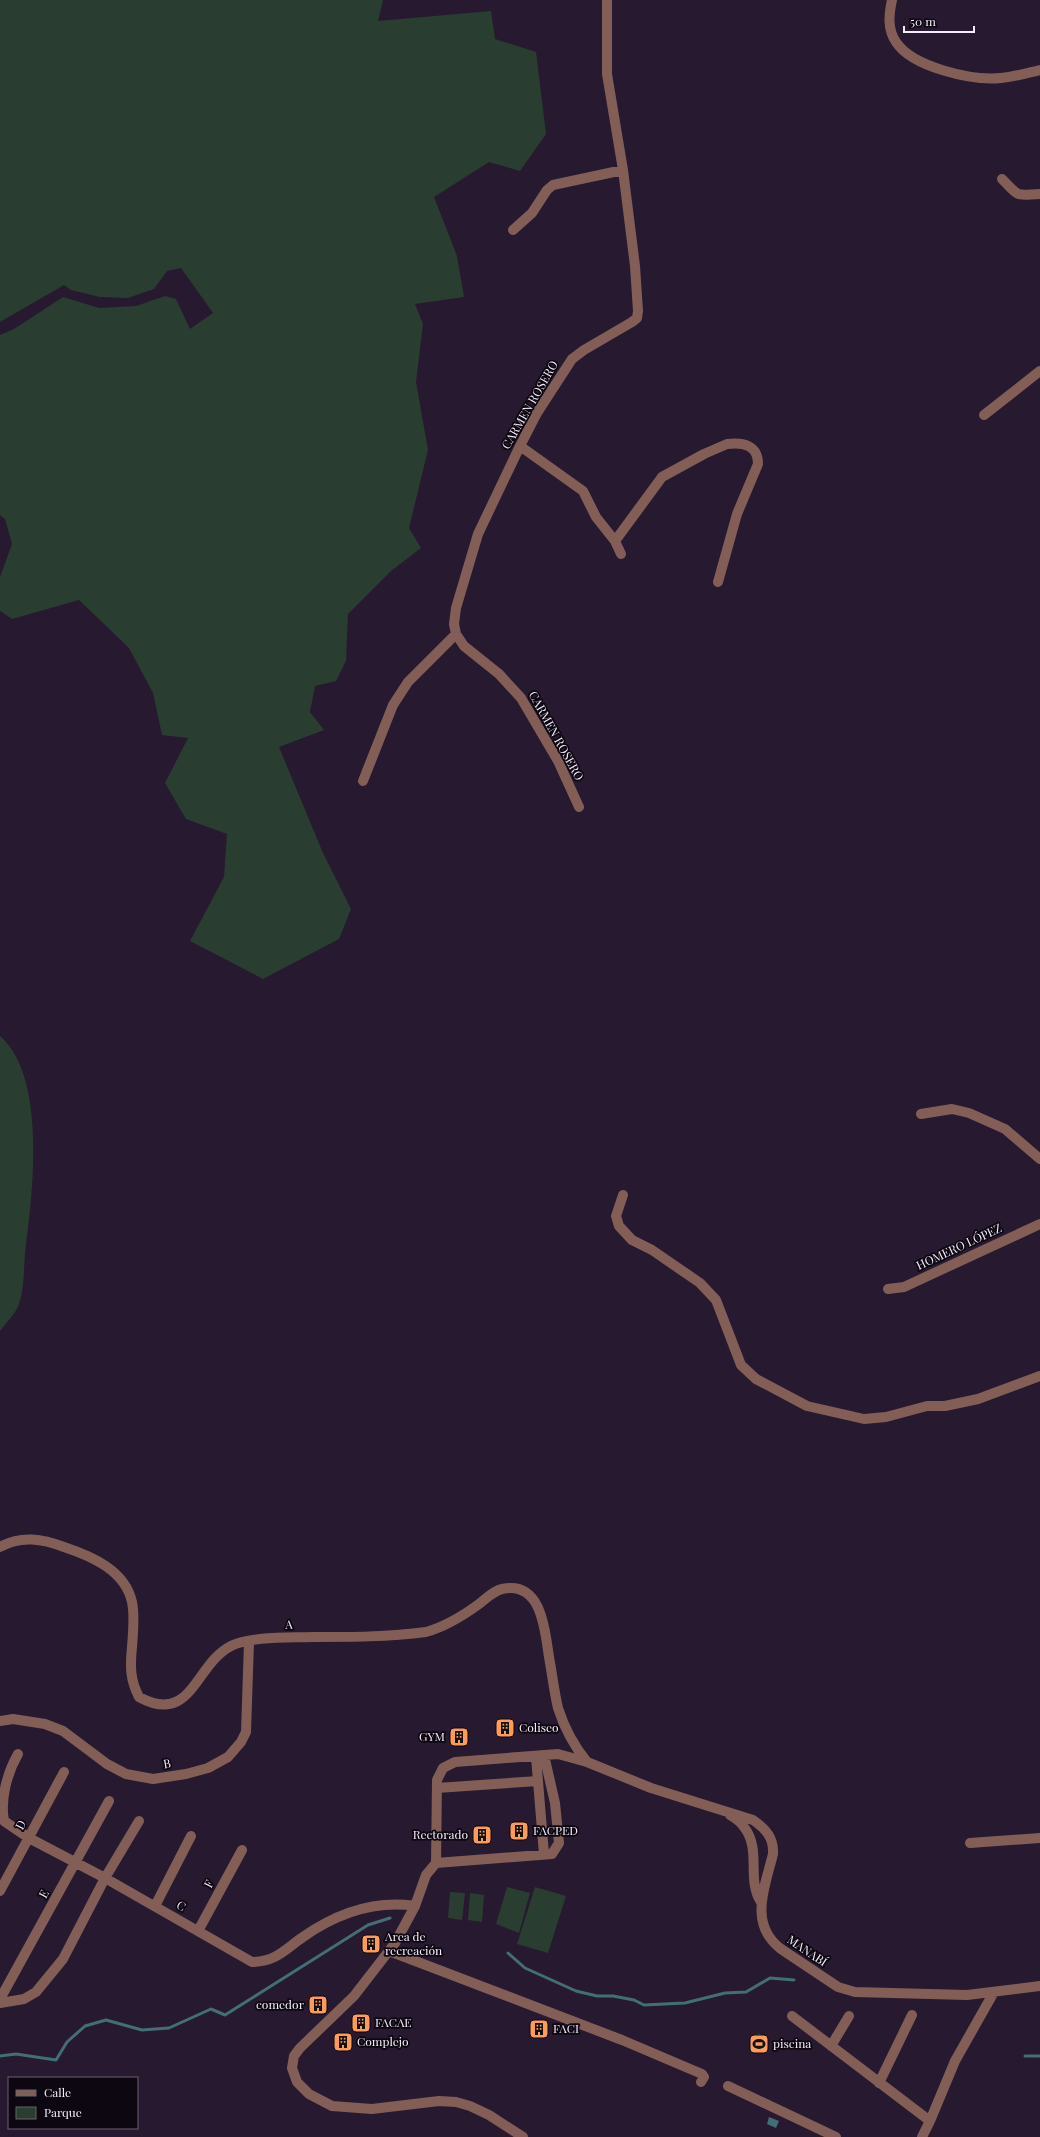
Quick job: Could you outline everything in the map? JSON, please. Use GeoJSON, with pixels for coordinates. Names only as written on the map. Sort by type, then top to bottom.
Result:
{"type":"FeatureCollection","features":[{"type":"Feature","properties":{"kind":"street","name":"CARMEN ROSERO"},"geometry":{"type":"LineString","coordinates":[[580,807],[558,761],[521,698],[499,674],[464,646],[456,634],[454,624],[456,608],[478,534],[537,414],[572,359],[584,350],[637,318],[638,311],[635,266],[623,170],[607,74],[606,0]]}},
{"type":"Feature","properties":{"kind":"street"},"geometry":{"type":"LineString","coordinates":[[892,0],[889,13],[890,28],[896,42],[910,56],[933,67],[963,75],[1000,78],[1040,70]]}},
{"type":"Feature","properties":{"kind":"street"},"geometry":{"type":"LineString","coordinates":[[513,230],[532,213],[547,190],[553,185],[623,170]]}},
{"type":"Feature","properties":{"kind":"street"},"geometry":{"type":"LineString","coordinates":[[1002,179],[1016,194],[1023,196],[1040,194]]}},
{"type":"Feature","properties":{"kind":"street"},"geometry":{"type":"LineString","coordinates":[[984,414],[1040,371]]}},
{"type":"Feature","properties":{"kind":"street"},"geometry":{"type":"LineString","coordinates":[[615,540],[656,484],[669,472],[727,444],[747,444],[754,449],[758,456],[758,464],[737,514],[718,582]]}},
{"type":"Feature","properties":{"kind":"street"},"geometry":{"type":"LineString","coordinates":[[520,446],[580,488],[586,494],[598,521],[615,540],[622,554]]}},
{"type":"Feature","properties":{"kind":"street"},"geometry":{"type":"LineString","coordinates":[[362,781],[393,705],[408,682],[456,634]]}},
{"type":"Feature","properties":{"kind":"street"},"geometry":{"type":"LineString","coordinates":[[921,1114],[952,1109],[969,1113],[1004,1129],[1040,1159]]}},
{"type":"Feature","properties":{"kind":"street"},"geometry":{"type":"LineString","coordinates":[[623,1195],[616,1216],[619,1226],[632,1240],[652,1250],[700,1283],[706,1289],[718,1306],[737,1359],[741,1365],[756,1378],[807,1406],[864,1419],[886,1417],[927,1406],[945,1406],[978,1399],[1040,1376]]}},
{"type":"Feature","properties":{"kind":"street","name":"HOMERO LÓPEZ"},"geometry":{"type":"LineString","coordinates":[[888,1289],[904,1287],[1040,1224]]}},
{"type":"Feature","properties":{"kind":"street","name":"A"},"geometry":{"type":"LineString","coordinates":[[0,1546],[22,1539],[44,1540],[72,1549],[111,1569],[124,1584],[132,1601],[133,1615],[130,1672],[134,1688],[139,1697],[145,1701],[158,1705],[172,1704],[186,1696],[219,1653],[232,1646],[276,1638],[426,1632],[441,1627],[480,1604],[494,1592],[502,1589],[519,1589],[531,1598],[542,1615],[558,1708],[575,1747],[587,1762]]}},
{"type":"Feature","properties":{"kind":"street","name":"B"},"geometry":{"type":"LineString","coordinates":[[0,1722],[13,1719],[45,1724],[63,1731],[107,1764],[126,1774],[154,1779],[208,1768],[228,1757],[241,1742],[246,1732],[249,1642]]}},
{"type":"Feature","properties":{"kind":"street","name":"C"},"geometry":{"type":"LineString","coordinates":[[18,1754],[6,1777],[2,1813],[4,1821],[29,1838],[105,1878],[252,1962],[264,1962],[273,1959],[304,1936],[349,1912],[369,1906],[401,1904],[415,1906]]}},
{"type":"Feature","properties":{"kind":"street","name":"MANABÍ"},"geometry":{"type":"LineString","coordinates":[[436,1863],[437,1780],[443,1768],[455,1762],[558,1754],[587,1762],[651,1788],[753,1820],[763,1827],[774,1845],[761,1902],[760,1910],[763,1925],[774,1944],[838,1987],[855,1992],[967,1995],[1040,1986]]}},
{"type":"Feature","properties":{"kind":"street"},"geometry":{"type":"LineString","coordinates":[[540,1756],[538,1781],[544,1854]]}},
{"type":"Feature","properties":{"kind":"street"},"geometry":{"type":"LineString","coordinates":[[523,2137],[489,2115],[470,2106],[456,2102],[439,2101],[372,2109],[332,2106],[309,2094],[297,2082],[292,2068],[294,2056],[354,1996],[389,1951],[415,1906],[426,1875],[436,1863],[552,1854],[559,1843],[555,1803],[540,1756]]}},
{"type":"Feature","properties":{"kind":"street","name":"D"},"geometry":{"type":"LineString","coordinates":[[0,1891],[64,1772]]}},
{"type":"Feature","properties":{"kind":"street"},"geometry":{"type":"LineString","coordinates":[[437,1788],[538,1781]]}},
{"type":"Feature","properties":{"kind":"street","name":"E"},"geometry":{"type":"LineString","coordinates":[[0,1999],[109,1801]]}},
{"type":"Feature","properties":{"kind":"street"},"geometry":{"type":"LineString","coordinates":[[540,1803],[555,1803]]}},
{"type":"Feature","properties":{"kind":"street"},"geometry":{"type":"LineString","coordinates":[[727,1812],[744,1827],[749,1835],[754,1855],[752,1883],[755,1893],[761,1902]]}},
{"type":"Feature","properties":{"kind":"street"},"geometry":{"type":"LineString","coordinates":[[0,2003],[24,1999],[36,1992],[64,1959],[105,1878],[139,1821]]}},
{"type":"Feature","properties":{"kind":"street"},"geometry":{"type":"LineString","coordinates":[[155,1906],[191,1836]]}},
{"type":"Feature","properties":{"kind":"street"},"geometry":{"type":"LineString","coordinates":[[970,1842],[1040,1838]]}},
{"type":"Feature","properties":{"kind":"street","name":"F"},"geometry":{"type":"LineString","coordinates":[[198,1931],[242,1850]]}},
{"type":"Feature","properties":{"kind":"street"},"geometry":{"type":"LineString","coordinates":[[389,1951],[622,2040],[702,2074],[704,2077],[701,2082]]}},
{"type":"Feature","properties":{"kind":"street"},"geometry":{"type":"LineString","coordinates":[[922,2137],[930,2122],[955,2061],[994,1992]]}},
{"type":"Feature","properties":{"kind":"street"},"geometry":{"type":"LineString","coordinates":[[879,2082],[912,2015]]}},
{"type":"Feature","properties":{"kind":"street"},"geometry":{"type":"LineString","coordinates":[[792,2016],[930,2122]]}},
{"type":"Feature","properties":{"kind":"street"},"geometry":{"type":"LineString","coordinates":[[831,2046],[849,2016]]}},
{"type":"Feature","properties":{"kind":"street"},"geometry":{"type":"LineString","coordinates":[[728,2086],[831,2136]]}},
{"type":"Feature","properties":{"kind":"green space"},"geometry":{"type":"Polygon","coordinates":[[[0,0],[383,0],[378,21],[491,11],[495,39],[536,52],[546,134],[520,171],[489,162],[434,197],[457,256],[464,297],[415,304],[423,324],[416,382],[428,450],[409,528],[421,548],[391,571],[348,614],[346,661],[336,681],[315,686],[310,712],[324,730],[279,747],[323,853],[351,909],[339,939],[263,979],[190,941],[224,877],[227,834],[186,819],[165,783],[188,738],[162,735],[153,693],[129,648],[79,600],[12,619],[0,611],[0,577],[12,544],[5,519],[0,515],[0,335],[14,329],[63,297],[99,308],[136,306],[165,296],[176,299],[190,329],[213,313],[181,268],[167,271],[154,289],[128,298],[100,297],[71,290],[64,285],[0,322],[0,0]]]}},
{"type":"Feature","properties":{"kind":"green space"},"geometry":{"type":"Polygon","coordinates":[[[0,1036],[15,1055],[25,1080],[31,1108],[33,1170],[22,1292],[16,1311],[0,1331],[0,1036]]]}},
{"type":"Feature","properties":{"kind":"green space"},"geometry":{"type":"Polygon","coordinates":[[[507,1887],[530,1893],[519,1933],[496,1924],[507,1887]]]}},
{"type":"Feature","properties":{"kind":"green space"},"geometry":{"type":"Polygon","coordinates":[[[535,1887],[566,1896],[548,1953],[517,1944],[535,1887]]]}},
{"type":"Feature","properties":{"kind":"green space"},"geometry":{"type":"Polygon","coordinates":[[[450,1892],[465,1893],[462,1920],[448,1918],[450,1892]]]}},
{"type":"Feature","properties":{"kind":"green space"},"geometry":{"type":"Polygon","coordinates":[[[470,1893],[484,1895],[482,1922],[468,1920],[470,1893]]]}},
{"type":"Feature","properties":{"kind":"shaded area","name":"piscina"},"geometry":{"type":"Polygon","coordinates":[[[760,2034],[766,2039],[766,2045],[762,2051],[751,2042],[754,2035],[760,2034]]]}},
{"type":"Feature","properties":{"kind":"shaded area"},"geometry":{"type":"Polygon","coordinates":[[[769,2117],[779,2121],[776,2128],[767,2124],[769,2117]]]}},
{"type":"Feature","properties":{"kind":"waterway"},"geometry":{"type":"LineString","coordinates":[[0,2056],[16,2054],[56,2060],[67,2042],[85,2026],[106,2020],[142,2030],[169,2028],[211,2009],[225,2015],[368,1925],[390,1918]]}},
{"type":"Feature","properties":{"kind":"waterway"},"geometry":{"type":"LineString","coordinates":[[508,1953],[525,1968],[576,1991],[597,1996],[613,1996],[634,2000],[644,2005],[685,2003],[725,1993],[746,1992],[770,1978],[794,1980]]}},
{"type":"Feature","properties":{"kind":"waterway"},"geometry":{"type":"LineString","coordinates":[[1025,2056],[1040,2056]]}},
{"type":"Feature","properties":{"kind":"place","name":"Coliseo"},"geometry":{"type":"Point","coordinates":[505,1728]}},
{"type":"Feature","properties":{"kind":"place","name":"GYM"},"geometry":{"type":"Point","coordinates":[459,1737]}},
{"type":"Feature","properties":{"kind":"place","name":"FACPED"},"geometry":{"type":"Point","coordinates":[519,1831]}},
{"type":"Feature","properties":{"kind":"place","name":"Rectorado"},"geometry":{"type":"Point","coordinates":[482,1835]}},
{"type":"Feature","properties":{"kind":"place","name":"Area de recreación"},"geometry":{"type":"Point","coordinates":[371,1944]}},
{"type":"Feature","properties":{"kind":"place","name":"comedor"},"geometry":{"type":"Point","coordinates":[318,2005]}},
{"type":"Feature","properties":{"kind":"place","name":"FACAE"},"geometry":{"type":"Point","coordinates":[361,2023]}},
{"type":"Feature","properties":{"kind":"place","name":"FACI"},"geometry":{"type":"Point","coordinates":[539,2029]}},
{"type":"Feature","properties":{"kind":"place","name":"Complejo"},"geometry":{"type":"Point","coordinates":[343,2042]}},
{"type":"Feature","properties":{"kind":"place","name":"piscina"},"geometry":{"type":"Point","coordinates":[759,2044]}}]}
